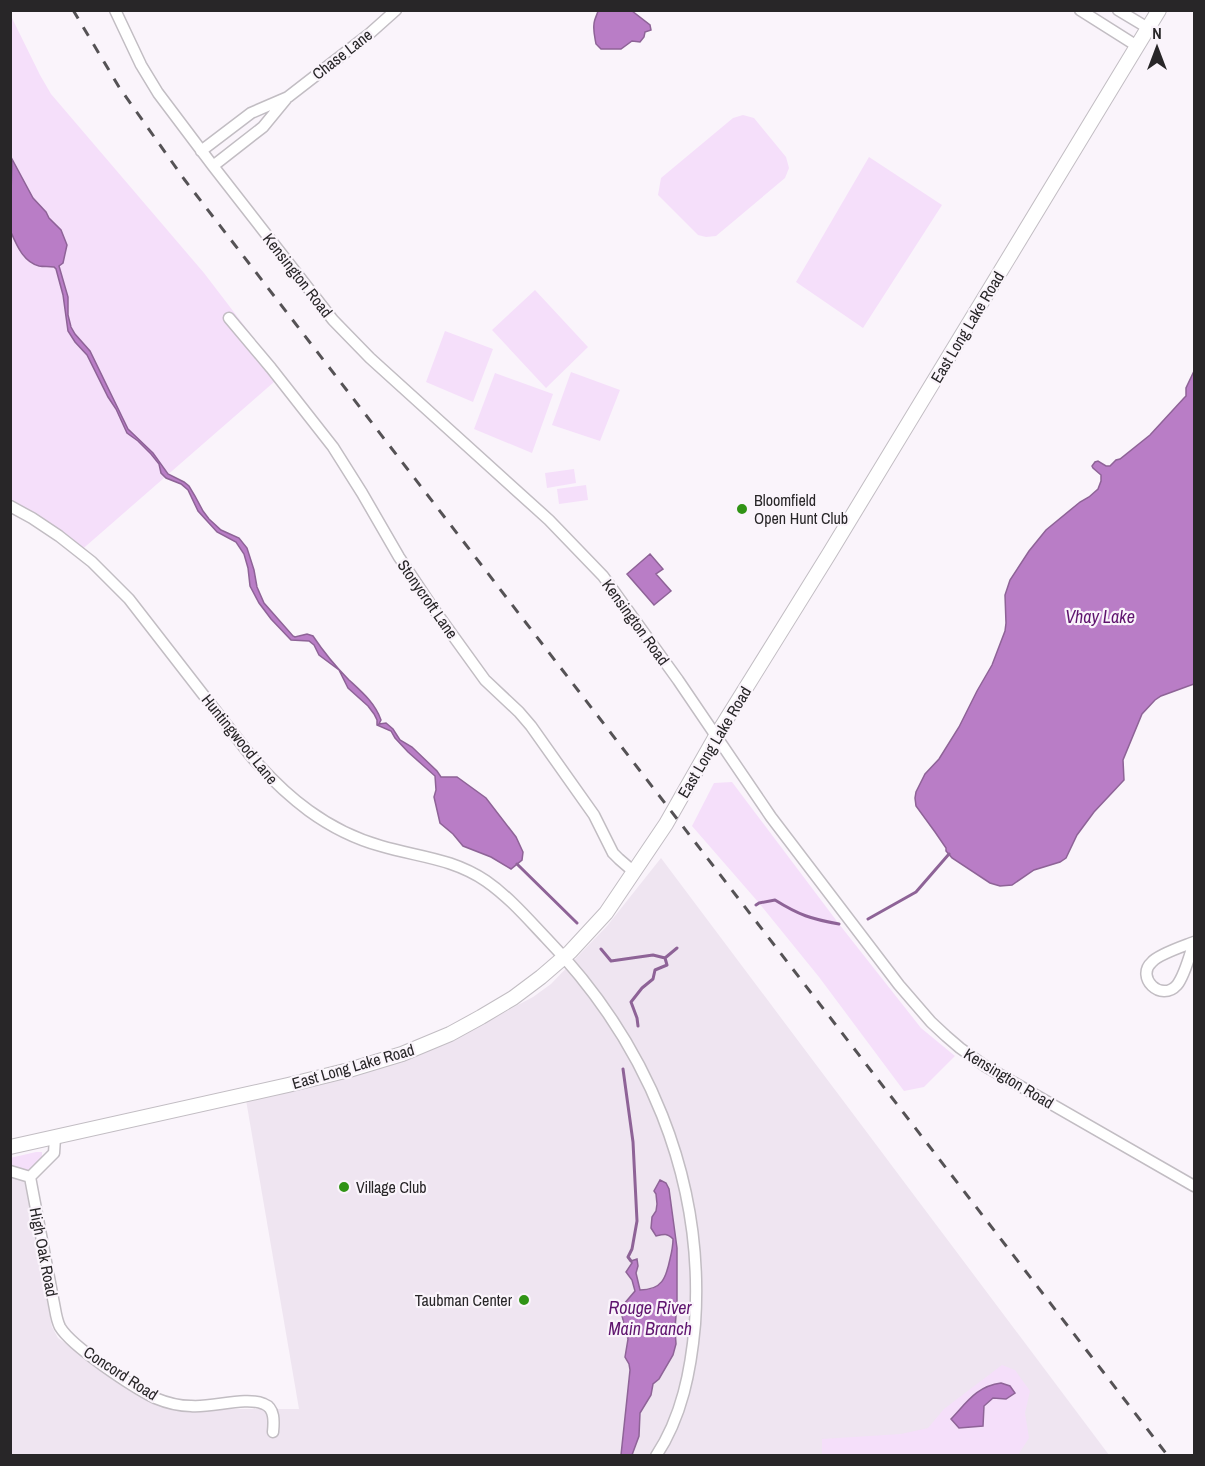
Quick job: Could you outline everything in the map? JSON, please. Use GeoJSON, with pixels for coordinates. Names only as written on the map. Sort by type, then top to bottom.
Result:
{"type":"FeatureCollection","features":[{"type":"Feature","properties":{"kind":"main road","name":"East Long Lake Road"},"geometry":{"type":"LineString","coordinates":[[10,1147],[288,1085],[402,1054],[450,1034],[481,1017],[542,977],[565,957],[606,913],[666,824],[716,736],[1159,10]]}},
{"type":"Feature","properties":{"kind":"street","name":"Kensington Road"},"geometry":{"type":"LineString","coordinates":[[114,10],[152,83],[213,166],[333,320],[370,357],[549,520],[595,567],[630,612],[771,817],[899,985],[931,1022],[960,1048],[985,1066],[1194,1186]]}},
{"type":"Feature","properties":{"kind":"street","name":"Chase Lane"},"geometry":{"type":"LineString","coordinates":[[201,150],[251,113],[288,96],[368,35],[396,10]]}},
{"type":"Feature","properties":{"kind":"street"},"geometry":{"type":"LineString","coordinates":[[1080,10],[1137,46]]}},
{"type":"Feature","properties":{"kind":"street"},"geometry":{"type":"LineString","coordinates":[[1118,10],[1148,28]]}},
{"type":"Feature","properties":{"kind":"street","name":"Chase Lane"},"geometry":{"type":"LineString","coordinates":[[213,166],[264,127],[288,96]]}},
{"type":"Feature","properties":{"kind":"street","name":"Stonycroft Lane"},"geometry":{"type":"LineString","coordinates":[[229,318],[278,376],[338,455],[399,557],[433,608],[485,680],[531,726],[594,815],[613,853],[634,872]]}},
{"type":"Feature","properties":{"kind":"street","name":"Huntingwood Lane"},"geometry":{"type":"LineString","coordinates":[[10,506],[59,536],[92,562],[129,599],[250,755],[269,777],[298,804],[330,825],[354,837],[387,848],[446,861],[486,881],[509,899],[565,957],[610,1016],[639,1064],[671,1140],[688,1203],[694,1250],[695,1316],[688,1377],[671,1429],[656,1455]]}},
{"type":"Feature","properties":{"kind":"street"},"geometry":{"type":"LineString","coordinates":[[1194,942],[1176,986],[1167,991],[1156,990],[1152,987],[1148,982],[1146,972],[1151,962],[1194,942]]}},
{"type":"Feature","properties":{"kind":"street"},"geometry":{"type":"LineString","coordinates":[[10,1172],[30,1177],[54,1154],[55,1138]]}},
{"type":"Feature","properties":{"kind":"street","name":"High Oak Road"},"geometry":{"type":"LineString","coordinates":[[30,1177],[60,1326]]}},
{"type":"Feature","properties":{"kind":"street","name":"Concord Road"},"geometry":{"type":"LineString","coordinates":[[60,1326],[96,1360],[157,1398],[172,1404],[193,1406],[239,1402],[261,1403],[272,1411],[273,1432]]}},
{"type":"Feature","properties":{"kind":"shaded area"},"geometry":{"type":"Polygon","coordinates":[[[10,14],[51,94],[204,273],[282,375],[78,553],[11,506],[10,14]]]}},
{"type":"Feature","properties":{"kind":"shaded area"},"geometry":{"type":"Polygon","coordinates":[[[743,115],[754,118],[786,157],[789,168],[785,178],[716,236],[698,235],[658,195],[661,178],[733,118],[743,115]]]}},
{"type":"Feature","properties":{"kind":"shaded area"},"geometry":{"type":"Polygon","coordinates":[[[869,157],[942,205],[863,328],[796,282],[869,157]]]}},
{"type":"Feature","properties":{"kind":"shaded area"},"geometry":{"type":"Polygon","coordinates":[[[535,290],[588,347],[546,388],[492,330],[535,290]]]}},
{"type":"Feature","properties":{"kind":"shaded area"},"geometry":{"type":"Polygon","coordinates":[[[445,331],[493,349],[473,402],[426,382],[445,331]]]}},
{"type":"Feature","properties":{"kind":"shaded area"},"geometry":{"type":"Polygon","coordinates":[[[571,372],[620,390],[600,441],[552,425],[571,372]]]}},
{"type":"Feature","properties":{"kind":"shaded area"},"geometry":{"type":"Polygon","coordinates":[[[495,373],[553,394],[532,453],[474,429],[495,373]]]}},
{"type":"Feature","properties":{"kind":"shaded area"},"geometry":{"type":"Polygon","coordinates":[[[574,469],[576,483],[547,488],[545,473],[574,469]]]}},
{"type":"Feature","properties":{"kind":"shaded area"},"geometry":{"type":"Polygon","coordinates":[[[586,485],[588,500],[559,504],[557,489],[586,485]]]}},
{"type":"Feature","properties":{"kind":"shaded area"},"geometry":{"type":"Polygon","coordinates":[[[732,782],[921,1028],[955,1056],[924,1087],[904,1091],[819,977],[692,826],[714,783],[732,782]]]}},
{"type":"Feature","properties":{"kind":"shaded area"},"geometry":{"type":"Polygon","coordinates":[[[661,858],[1109,1455],[11,1455],[10,1175],[21,1178],[25,1183],[52,1327],[58,1338],[138,1396],[164,1406],[215,1409],[299,1409],[246,1100],[448,1042],[533,997],[551,984],[607,926],[661,858]]]}},
{"type":"Feature","properties":{"kind":"shaded area"},"geometry":{"type":"Polygon","coordinates":[[[42,1152],[42,1159],[27,1172],[11,1167],[10,1158],[42,1152]]]}},
{"type":"Feature","properties":{"kind":"shaded area"},"geometry":{"type":"Polygon","coordinates":[[[1002,1365],[1015,1370],[1030,1391],[1025,1413],[1029,1438],[1018,1455],[822,1456],[822,1439],[901,1434],[928,1428],[944,1409],[1002,1365]],[[1015,1393],[973,1394],[965,1405],[983,1413],[984,1406],[993,1398],[1006,1399],[1015,1393]]]}},
{"type":"Feature","properties":{"kind":"water"},"geometry":{"type":"Polygon","coordinates":[[[598,11],[632,11],[650,25],[651,30],[645,32],[640,42],[632,41],[621,49],[601,49],[596,44],[594,32],[594,22],[598,11]]]}},
{"type":"Feature","properties":{"kind":"water"},"geometry":{"type":"Polygon","coordinates":[[[12,159],[33,198],[61,230],[67,245],[63,263],[59,266],[68,297],[71,327],[90,351],[128,429],[153,453],[168,474],[189,486],[209,519],[221,530],[239,538],[247,548],[257,587],[264,603],[293,636],[307,634],[313,636],[325,653],[372,703],[381,720],[379,724],[386,723],[400,740],[412,747],[441,777],[457,777],[486,798],[516,837],[523,852],[522,860],[511,869],[491,857],[463,846],[440,823],[434,797],[435,776],[408,752],[391,731],[377,725],[377,720],[368,706],[348,688],[339,670],[319,655],[314,645],[309,641],[291,640],[271,619],[250,586],[244,554],[236,542],[217,532],[198,511],[188,490],[181,484],[166,478],[151,454],[127,433],[87,355],[68,331],[63,295],[56,269],[39,266],[29,261],[21,252],[10,230],[12,159]]]}},
{"type":"Feature","properties":{"kind":"water","name":"Vhay Lake"},"geometry":{"type":"Polygon","coordinates":[[[1194,371],[1194,684],[1161,696],[1142,714],[1123,760],[1124,780],[1094,812],[1077,835],[1066,858],[1034,870],[1012,885],[1000,886],[990,883],[952,858],[946,851],[916,806],[916,792],[925,774],[939,759],[959,727],[992,665],[1005,631],[1005,595],[1010,580],[1029,551],[1046,530],[1098,489],[1101,475],[1092,466],[1095,462],[1110,466],[1150,435],[1186,396],[1186,388],[1194,371]]]}},
{"type":"Feature","properties":{"kind":"water"},"geometry":{"type":"Polygon","coordinates":[[[650,554],[663,569],[656,574],[671,591],[654,605],[627,574],[650,554]]]}},
{"type":"Feature","properties":{"kind":"water","name":"Rouge River Main Branch"},"geometry":{"type":"Polygon","coordinates":[[[660,1180],[666,1183],[669,1189],[677,1248],[676,1344],[673,1355],[659,1379],[653,1384],[651,1395],[640,1413],[639,1436],[632,1455],[621,1455],[630,1370],[625,1357],[628,1339],[622,1309],[635,1291],[632,1280],[626,1272],[631,1261],[637,1259],[636,1273],[640,1290],[653,1288],[665,1277],[672,1249],[673,1239],[665,1234],[656,1236],[651,1228],[657,1204],[654,1191],[660,1180]]]}},
{"type":"Feature","properties":{"kind":"water"},"geometry":{"type":"Polygon","coordinates":[[[1001,1383],[1010,1386],[1015,1393],[1006,1399],[993,1398],[984,1406],[983,1426],[959,1428],[951,1419],[979,1391],[1001,1383]]]}},
{"type":"Feature","properties":{"kind":"waterway"},"geometry":{"type":"LineString","coordinates":[[868,919],[916,892],[949,854]]}},
{"type":"Feature","properties":{"kind":"waterway","name":"Rouge River Main Branch"},"geometry":{"type":"LineString","coordinates":[[517,864],[577,923]]}},
{"type":"Feature","properties":{"kind":"waterway"},"geometry":{"type":"LineString","coordinates":[[756,905],[775,900],[806,916],[839,924]]}},
{"type":"Feature","properties":{"kind":"waterway"},"geometry":{"type":"LineString","coordinates":[[665,958],[677,948]]}},
{"type":"Feature","properties":{"kind":"waterway","name":"Rouge River Main Branch"},"geometry":{"type":"LineString","coordinates":[[601,949],[611,961],[653,955],[665,958],[667,965],[655,970],[653,979],[631,1002],[638,1026]]}},
{"type":"Feature","properties":{"kind":"waterway","name":"Rouge River Main Branch"},"geometry":{"type":"LineString","coordinates":[[623,1069],[633,1142],[637,1221],[632,1249],[628,1257],[631,1261]]}},
{"type":"Feature","properties":{"kind":"railway"},"geometry":{"type":"LineString","coordinates":[[73,10],[119,87],[184,179],[1168,1456]]}},
{"type":"Feature","properties":{"kind":"place","name":"Bloomfield Open Hunt Club"},"geometry":{"type":"Point","coordinates":[742,509]}},
{"type":"Feature","properties":{"kind":"place","name":"Village Club"},"geometry":{"type":"Point","coordinates":[344,1187]}},
{"type":"Feature","properties":{"kind":"place","name":"Taubman Center"},"geometry":{"type":"Point","coordinates":[524,1300]}}]}
